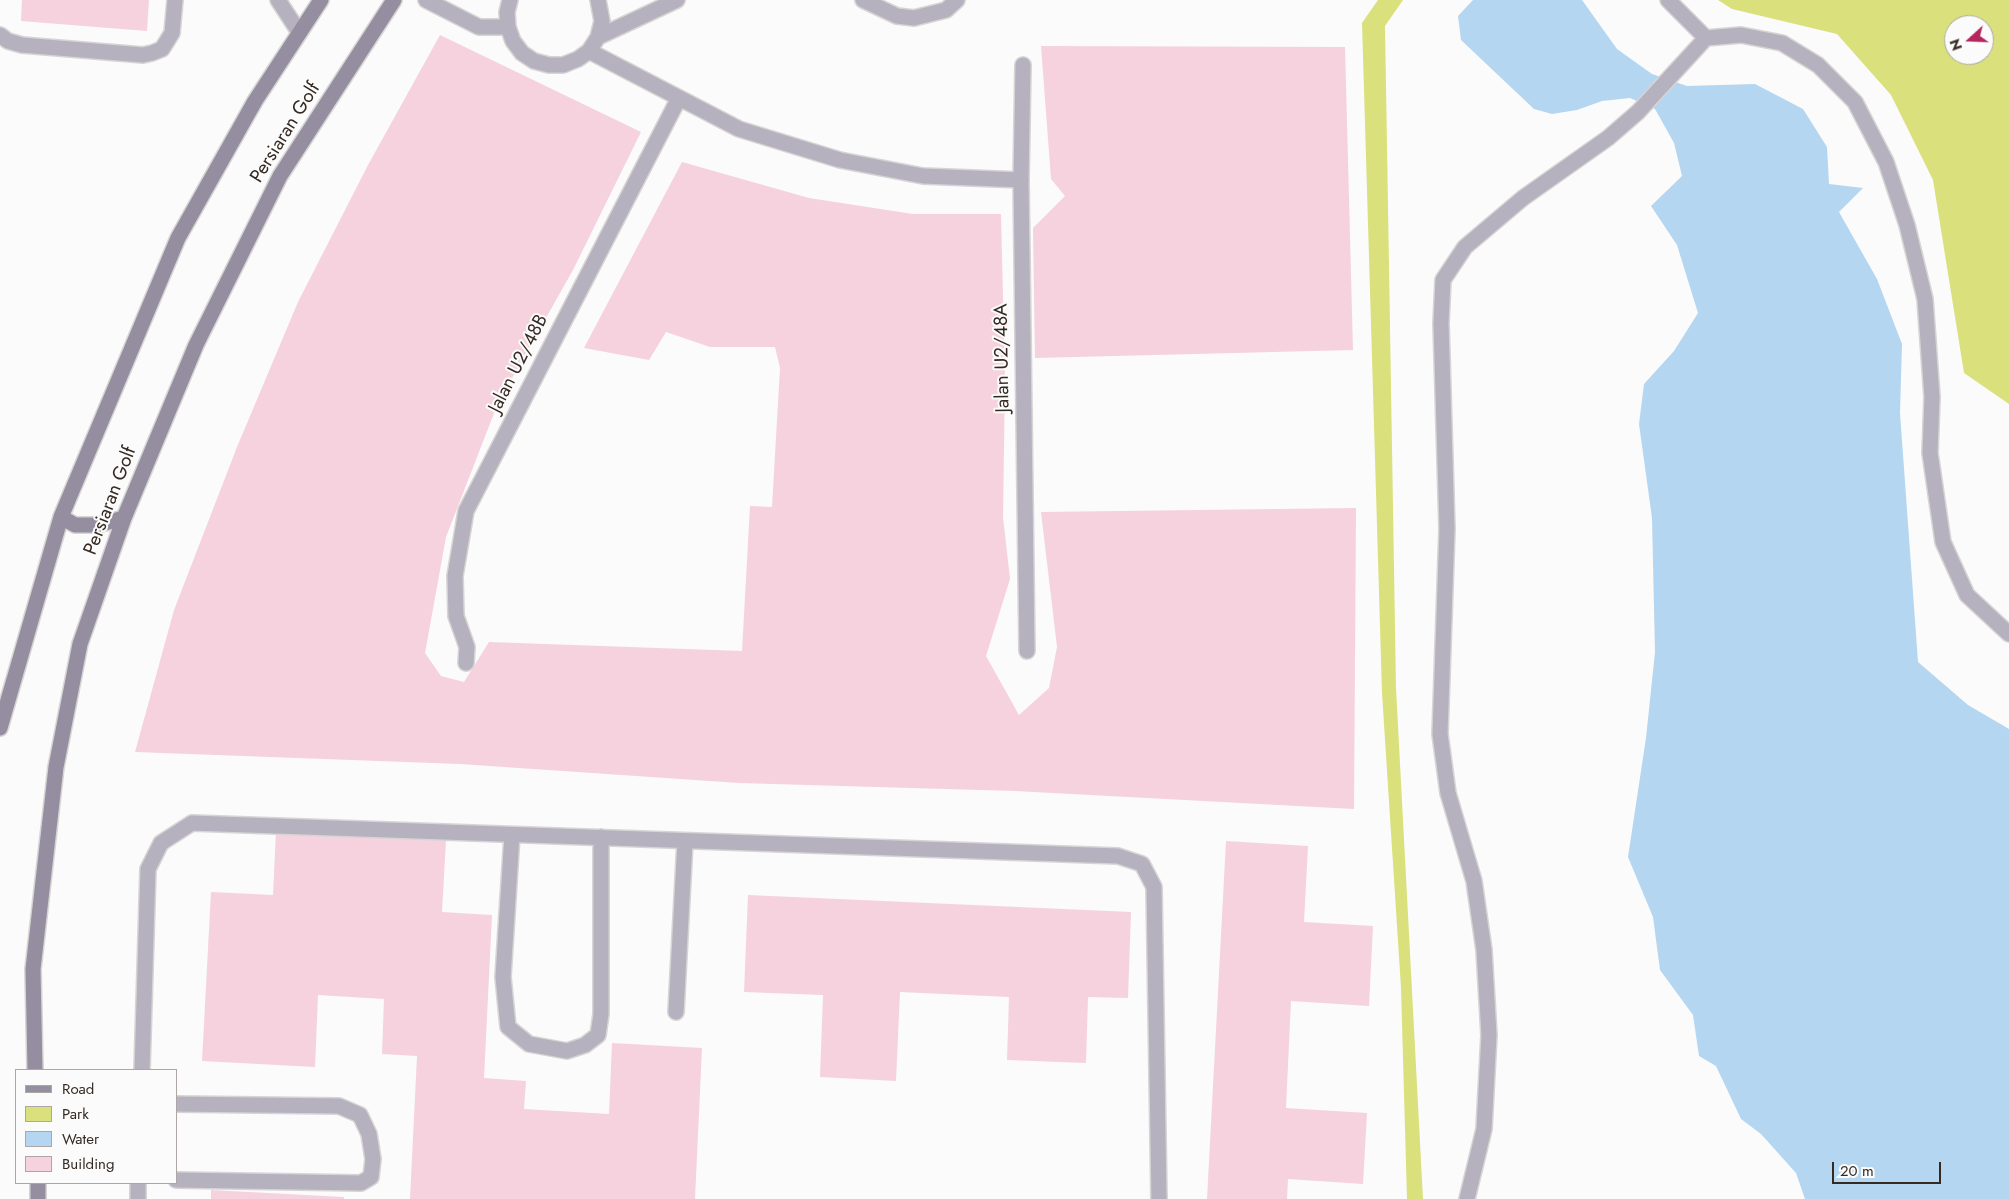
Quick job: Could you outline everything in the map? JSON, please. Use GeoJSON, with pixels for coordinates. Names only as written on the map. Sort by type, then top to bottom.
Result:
{"type":"FeatureCollection","features":[{"type":"Feature","properties":{"kind":"street"},"geometry":{"type":"LineString","coordinates":[[0,35],[8,41],[22,45],[143,55],[162,49],[172,32],[175,0]]}},
{"type":"Feature","properties":{"kind":"street"},"geometry":{"type":"LineString","coordinates":[[278,0],[299,32]]}},
{"type":"Feature","properties":{"kind":"street","name":"Persiaran Golf"},"geometry":{"type":"LineString","coordinates":[[0,728],[61,517],[178,238],[255,101],[321,0]]}},
{"type":"Feature","properties":{"kind":"street","name":"Persiaran Golf"},"geometry":{"type":"LineString","coordinates":[[35,1069],[33,969],[56,767],[80,644],[124,518],[196,345],[280,176],[394,0]]}},
{"type":"Feature","properties":{"kind":"street"},"geometry":{"type":"LineString","coordinates":[[426,0],[479,27],[508,27]]}},
{"type":"Feature","properties":{"kind":"street"},"geometry":{"type":"LineString","coordinates":[[510,0],[507,12],[508,27],[513,41],[522,53],[534,61],[548,66],[570,62],[589,51],[598,37],[604,2]]}},
{"type":"Feature","properties":{"kind":"street"},"geometry":{"type":"LineString","coordinates":[[598,37],[678,0]]}},
{"type":"Feature","properties":{"kind":"street"},"geometry":{"type":"LineString","coordinates":[[863,0],[897,16],[914,18],[946,10],[957,0]]}},
{"type":"Feature","properties":{"kind":"street"},"geometry":{"type":"LineString","coordinates":[[1668,0],[1706,38]]}},
{"type":"Feature","properties":{"kind":"street"},"geometry":{"type":"LineString","coordinates":[[1467,1199],[1484,1129],[1489,1034],[1484,950],[1474,881],[1448,793],[1440,734],[1447,529],[1441,323],[1443,280],[1465,247],[1523,198],[1608,138],[1638,112],[1706,38],[1741,35],[1782,43],[1818,65],[1855,102],[1886,162],[1908,225],[1925,299],[1932,397],[1930,453],[1943,542],[1968,595],[2009,634]]}},
{"type":"Feature","properties":{"kind":"street"},"geometry":{"type":"LineString","coordinates":[[589,51],[739,129],[840,160],[923,176],[1021,180]]}},
{"type":"Feature","properties":{"kind":"street","name":"Jalan U2/48A"},"geometry":{"type":"LineString","coordinates":[[1023,65],[1021,180],[1027,651]]}},
{"type":"Feature","properties":{"kind":"street","name":"Jalan U2/48B"},"geometry":{"type":"LineString","coordinates":[[466,663],[467,646],[456,616],[455,576],[466,511],[679,98]]}},
{"type":"Feature","properties":{"kind":"street"},"geometry":{"type":"LineString","coordinates":[[61,517],[75,525],[97,525],[124,518]]}},
{"type":"Feature","properties":{"kind":"street"},"geometry":{"type":"LineString","coordinates":[[142,1069],[148,869],[161,843],[192,823],[1118,856],[1142,864],[1154,887],[1159,1199]]}},
{"type":"Feature","properties":{"kind":"street"},"geometry":{"type":"LineString","coordinates":[[512,835],[503,978],[508,1027],[529,1044],[567,1051],[585,1044],[598,1035],[601,1014],[601,838]]}},
{"type":"Feature","properties":{"kind":"street"},"geometry":{"type":"LineString","coordinates":[[676,1012],[685,841]]}},
{"type":"Feature","properties":{"kind":"street"},"geometry":{"type":"LineString","coordinates":[[178,1104],[339,1106],[360,1115],[369,1134],[373,1159],[371,1177],[361,1183],[178,1180]]}},
{"type":"Feature","properties":{"kind":"street"},"geometry":{"type":"LineString","coordinates":[[38,1184],[38,1199]]}},
{"type":"Feature","properties":{"kind":"street"},"geometry":{"type":"LineString","coordinates":[[138,1184],[138,1199]]}},
{"type":"Feature","properties":{"kind":"green space"},"geometry":{"type":"Polygon","coordinates":[[[1378,0],[1403,0],[1385,26],[1396,688],[1423,1199],[1407,1199],[1401,988],[1382,693],[1362,23],[1378,0]]]}},
{"type":"Feature","properties":{"kind":"green space"},"geometry":{"type":"Polygon","coordinates":[[[1718,0],[2009,0],[2009,404],[1964,373],[1933,180],[1891,95],[1837,34],[1732,9],[1718,0]]]}},
{"type":"Feature","properties":{"kind":"water"},"geometry":{"type":"Polygon","coordinates":[[[1473,0],[1582,0],[1617,49],[1652,74],[1687,86],[1755,84],[1803,109],[1827,147],[1829,184],[1863,188],[1839,212],[1877,279],[1902,344],[1900,413],[1918,662],[1968,705],[2009,729],[2009,1199],[1805,1199],[1796,1173],[1761,1134],[1741,1119],[1716,1066],[1699,1056],[1693,1015],[1660,970],[1653,917],[1628,857],[1646,738],[1655,652],[1652,518],[1639,424],[1644,384],[1674,351],[1698,313],[1677,245],[1651,206],[1682,176],[1674,143],[1655,109],[1630,98],[1602,101],[1577,110],[1552,114],[1534,109],[1461,40],[1458,16],[1473,0]]]}},
{"type":"Feature","properties":{"kind":"building"},"geometry":{"type":"Polygon","coordinates":[[[22,0],[149,0],[147,31],[21,21],[22,0]]]}},
{"type":"Feature","properties":{"kind":"building"},"geometry":{"type":"Polygon","coordinates":[[[440,35],[641,132],[573,270],[498,403],[446,537],[425,653],[441,676],[464,682],[489,642],[742,651],[750,506],[772,507],[780,368],[775,347],[710,347],[666,332],[649,360],[584,348],[682,162],[809,198],[913,214],[1001,214],[1005,379],[1003,517],[1010,579],[986,656],[1019,715],[1049,688],[1057,647],[1041,512],[1356,508],[1354,809],[1015,791],[739,783],[460,764],[135,752],[174,610],[237,447],[298,302],[368,165],[440,35]]]}},
{"type":"Feature","properties":{"kind":"building"},"geometry":{"type":"Polygon","coordinates":[[[1041,46],[1345,47],[1353,350],[1035,358],[1033,228],[1065,196],[1051,179],[1041,46]]]}},
{"type":"Feature","properties":{"kind":"building"},"geometry":{"type":"Polygon","coordinates":[[[276,831],[446,840],[442,912],[492,915],[484,1078],[526,1081],[524,1109],[609,1114],[612,1043],[702,1048],[695,1199],[410,1199],[417,1056],[382,1054],[384,999],[318,995],[315,1067],[202,1061],[211,892],[273,895],[276,831]]]}},
{"type":"Feature","properties":{"kind":"building"},"geometry":{"type":"Polygon","coordinates":[[[1226,841],[1308,846],[1304,922],[1373,926],[1369,1006],[1291,1001],[1286,1108],[1367,1113],[1363,1184],[1288,1179],[1287,1199],[1207,1199],[1226,841]]]}},
{"type":"Feature","properties":{"kind":"building"},"geometry":{"type":"Polygon","coordinates":[[[748,895],[1131,912],[1128,998],[1088,997],[1086,1063],[1007,1060],[1009,997],[900,992],[896,1081],[820,1077],[823,995],[744,992],[748,895]]]}},
{"type":"Feature","properties":{"kind":"building"},"geometry":{"type":"Polygon","coordinates":[[[211,1190],[344,1197],[344,1199],[211,1199],[211,1190]]]}}]}
